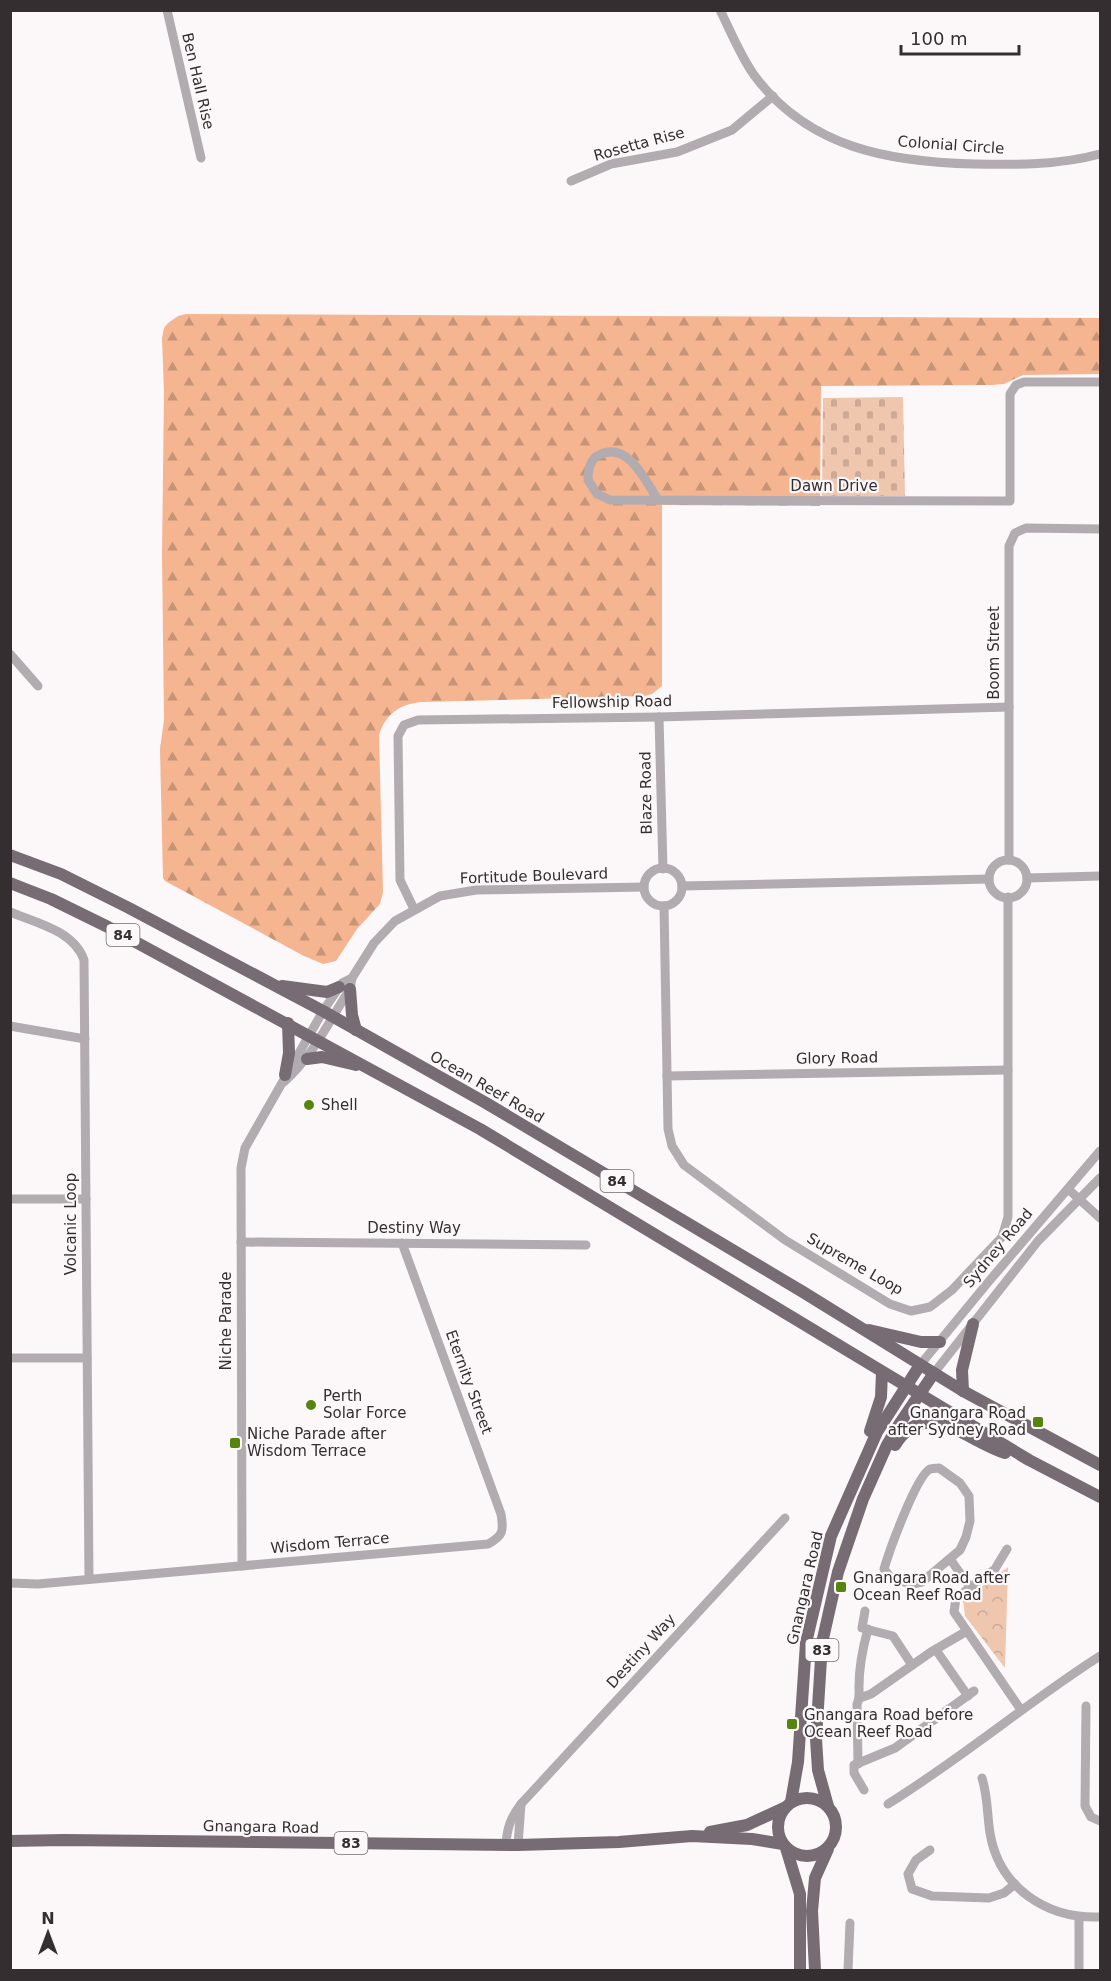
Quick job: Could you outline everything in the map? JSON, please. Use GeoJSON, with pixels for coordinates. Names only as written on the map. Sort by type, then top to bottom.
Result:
{"type":"FeatureCollection","features":[{"type":"Feature","properties":{"kind":"main road","name":"Ocean Reef Road"},"geometry":{"type":"LineString","coordinates":[[10,855],[60,874],[129,908],[328,1014],[486,1103],[934,1373]]}},
{"type":"Feature","properties":{"kind":"main road","name":"84"},"geometry":{"type":"LineString","coordinates":[[10,883],[108,927],[489,1134],[1029,1460]]}},
{"type":"Feature","properties":{"kind":"main road"},"geometry":{"type":"LineString","coordinates":[[272,985],[322,992],[347,985],[356,1030]]}},
{"type":"Feature","properties":{"kind":"main road"},"geometry":{"type":"LineString","coordinates":[[282,1081],[289,1053],[288,1023]]}},
{"type":"Feature","properties":{"kind":"main road"},"geometry":{"type":"LineString","coordinates":[[307,1059],[322,1057],[367,1066]]}},
{"type":"Feature","properties":{"kind":"main road"},"geometry":{"type":"LineString","coordinates":[[963,1392],[962,1370],[973,1324]]}},
{"type":"Feature","properties":{"kind":"main road"},"geometry":{"type":"LineString","coordinates":[[856,1326],[921,1342],[940,1342]]}},
{"type":"Feature","properties":{"kind":"main road","name":"Gnangara Road"},"geometry":{"type":"LineString","coordinates":[[10,1841],[512,1844],[619,1842],[692,1836],[747,1825],[788,1805],[798,1762],[806,1643],[831,1536],[877,1432],[920,1365]]}},
{"type":"Feature","properties":{"kind":"main road"},"geometry":{"type":"LineString","coordinates":[[865,1456],[881,1397],[882,1372]]}},
{"type":"Feature","properties":{"kind":"main road"},"geometry":{"type":"LineString","coordinates":[[934,1373],[963,1392],[1101,1464]]}},
{"type":"Feature","properties":{"kind":"main road","name":"Gnangara Road"},"geometry":{"type":"LineString","coordinates":[[828,1806],[818,1770],[816,1738],[822,1643],[838,1572],[863,1499],[887,1445],[934,1373]]}},
{"type":"Feature","properties":{"kind":"main road","name":"83"},"geometry":{"type":"LineString","coordinates":[[863,1499],[902,1434],[910,1426],[925,1422],[960,1431],[998,1450],[1029,1460],[1101,1497]]}},
{"type":"Feature","properties":{"kind":"main road","name":"83"},"geometry":{"type":"LineString","coordinates":[[806,1798],[821,1801],[828,1806],[836,1822],[837,1831],[829,1848],[821,1853],[802,1856],[794,1854],[784,1846],[777,1829],[778,1822],[788,1805],[806,1798]]}},
{"type":"Feature","properties":{"kind":"main road","name":"Gnangara Road"},"geometry":{"type":"LineString","coordinates":[[692,1836],[752,1839],[784,1846]]}},
{"type":"Feature","properties":{"kind":"main road"},"geometry":{"type":"LineString","coordinates":[[784,1846],[800,1894],[800,1971]]}},
{"type":"Feature","properties":{"kind":"main road"},"geometry":{"type":"LineString","coordinates":[[815,1971],[812,1911],[815,1878],[829,1848]]}},
{"type":"Feature","properties":{"kind":"street","name":"Ben Hall Rise"},"geometry":{"type":"LineString","coordinates":[[167,10],[201,158]]}},
{"type":"Feature","properties":{"kind":"street","name":"Colonial Circle"},"geometry":{"type":"LineString","coordinates":[[720,10],[754,75],[773,96],[792,114],[822,135],[863,151],[907,160],[1005,165],[1049,162],[1101,154]]}},
{"type":"Feature","properties":{"kind":"street","name":"Rosetta Rise"},"geometry":{"type":"LineString","coordinates":[[571,181],[611,164],[677,152],[732,130],[773,96]]}},
{"type":"Feature","properties":{"kind":"street","name":"Dawn Drive"},"geometry":{"type":"LineString","coordinates":[[658,500],[635,465],[627,458],[616,453],[600,454],[590,465],[588,480],[597,494],[610,500],[1010,501],[1010,394],[1016,385],[1024,382],[1101,382]]}},
{"type":"Feature","properties":{"kind":"street","name":"Boom Street"},"geometry":{"type":"LineString","coordinates":[[1009,860],[1009,546],[1015,533],[1026,528],[1101,529]]}},
{"type":"Feature","properties":{"kind":"street"},"geometry":{"type":"LineString","coordinates":[[10,654],[38,686]]}},
{"type":"Feature","properties":{"kind":"street","name":"Fellowship Road"},"geometry":{"type":"LineString","coordinates":[[414,909],[400,880],[398,736],[404,725],[418,720],[659,717],[1009,706]]}},
{"type":"Feature","properties":{"kind":"street","name":"Blaze Road"},"geometry":{"type":"LineString","coordinates":[[659,717],[663,869]]}},
{"type":"Feature","properties":{"kind":"street"},"geometry":{"type":"LineString","coordinates":[[1009,860],[1022,866],[1027,878],[1020,894],[1002,897],[993,890],[989,879],[993,867],[998,862],[1009,860]]}},
{"type":"Feature","properties":{"kind":"street"},"geometry":{"type":"LineString","coordinates":[[663,869],[677,874],[682,886],[675,902],[663,906],[652,903],[645,893],[644,886],[649,875],[663,869]]}},
{"type":"Feature","properties":{"kind":"street"},"geometry":{"type":"LineString","coordinates":[[1027,878],[1101,876]]}},
{"type":"Feature","properties":{"kind":"street"},"geometry":{"type":"LineString","coordinates":[[682,886],[989,879]]}},
{"type":"Feature","properties":{"kind":"street","name":"Fortitude Boulevard"},"geometry":{"type":"LineString","coordinates":[[328,1014],[374,943],[395,921],[440,896],[476,890],[644,886]]}},
{"type":"Feature","properties":{"kind":"street","name":"Supreme Loop"},"geometry":{"type":"LineString","coordinates":[[663,906],[668,1129],[672,1146],[684,1165],[785,1240],[890,1304],[911,1311],[930,1306],[952,1290],[1002,1237],[1008,1217],[1008,897]]}},
{"type":"Feature","properties":{"kind":"street","name":"Volcanic Loop"},"geometry":{"type":"LineString","coordinates":[[10,912],[64,935],[81,951],[84,960],[89,1579]]}},
{"type":"Feature","properties":{"kind":"street","name":"Niche Parade"},"geometry":{"type":"LineString","coordinates":[[242,1566],[241,1168],[245,1148],[282,1081],[314,1038],[328,1014]]}},
{"type":"Feature","properties":{"kind":"street"},"geometry":{"type":"LineString","coordinates":[[10,1026],[85,1039]]}},
{"type":"Feature","properties":{"kind":"street","name":"Niche Parade"},"geometry":{"type":"LineString","coordinates":[[282,1081],[307,1059],[314,1038]]}},
{"type":"Feature","properties":{"kind":"street","name":"Glory Road"},"geometry":{"type":"LineString","coordinates":[[667,1076],[1008,1070]]}},
{"type":"Feature","properties":{"kind":"street","name":"Sydney Road"},"geometry":{"type":"LineString","coordinates":[[920,1365],[1101,1151]]}},
{"type":"Feature","properties":{"kind":"street","name":"Sydney Road"},"geometry":{"type":"LineString","coordinates":[[934,1373],[1038,1241],[1101,1178]]}},
{"type":"Feature","properties":{"kind":"street"},"geometry":{"type":"LineString","coordinates":[[1068,1189],[1101,1218]]}},
{"type":"Feature","properties":{"kind":"street"},"geometry":{"type":"LineString","coordinates":[[10,1199],[86,1199]]}},
{"type":"Feature","properties":{"kind":"street","name":"Destiny Way"},"geometry":{"type":"LineString","coordinates":[[241,1242],[586,1245]]}},
{"type":"Feature","properties":{"kind":"street","name":"Eternity Street"},"geometry":{"type":"LineString","coordinates":[[402,1243],[501,1514],[502,1533]]}},
{"type":"Feature","properties":{"kind":"street"},"geometry":{"type":"LineString","coordinates":[[10,1358],[87,1358]]}},
{"type":"Feature","properties":{"kind":"street"},"geometry":{"type":"LineString","coordinates":[[939,1468],[960,1483],[969,1496],[970,1521],[966,1537],[960,1550],[950,1559],[922,1582],[913,1584],[892,1579],[884,1569],[912,1496],[922,1476],[930,1469],[939,1468]]}},
{"type":"Feature","properties":{"kind":"street","name":"Destiny Way"},"geometry":{"type":"LineString","coordinates":[[512,1844],[521,1804],[784,1518]]}},
{"type":"Feature","properties":{"kind":"street","name":"Wisdom Terrace"},"geometry":{"type":"LineString","coordinates":[[10,1583],[38,1584],[488,1544],[502,1533]]}},
{"type":"Feature","properties":{"kind":"street"},"geometry":{"type":"LineString","coordinates":[[1007,1549],[995,1569],[956,1598],[954,1612],[1021,1710]]}},
{"type":"Feature","properties":{"kind":"street"},"geometry":{"type":"LineString","coordinates":[[950,1559],[970,1587]]}},
{"type":"Feature","properties":{"kind":"street"},"geometry":{"type":"LineString","coordinates":[[865,1611],[862,1628],[892,1636],[912,1665]]}},
{"type":"Feature","properties":{"kind":"street"},"geometry":{"type":"LineString","coordinates":[[858,1764],[857,1704],[860,1698],[863,1647],[868,1629]]}},
{"type":"Feature","properties":{"kind":"street"},"geometry":{"type":"LineString","coordinates":[[860,1698],[871,1694],[967,1631]]}},
{"type":"Feature","properties":{"kind":"street"},"geometry":{"type":"LineString","coordinates":[[864,1790],[854,1770],[854,1765],[895,1748],[971,1693],[936,1650]]}},
{"type":"Feature","properties":{"kind":"street"},"geometry":{"type":"LineString","coordinates":[[888,1804],[934,1775],[1021,1710],[1101,1656]]}},
{"type":"Feature","properties":{"kind":"street"},"geometry":{"type":"LineString","coordinates":[[1086,1706],[1085,1806],[1091,1817],[1101,1821]]}},
{"type":"Feature","properties":{"kind":"street"},"geometry":{"type":"LineString","coordinates":[[982,1778],[986,1792],[990,1834],[997,1858],[1015,1884],[1029,1897],[1058,1912],[1079,1918],[1101,1917]]}},
{"type":"Feature","properties":{"kind":"street"},"geometry":{"type":"LineString","coordinates":[[930,1850],[916,1860],[908,1874],[912,1889],[933,1896],[989,1898],[1004,1893],[1015,1884]]}},
{"type":"Feature","properties":{"kind":"street"},"geometry":{"type":"LineString","coordinates":[[1079,1918],[1079,1971]]}},
{"type":"Feature","properties":{"kind":"street"},"geometry":{"type":"LineString","coordinates":[[848,1971],[850,1923]]}},
{"type":"Feature","properties":{"kind":"green space"},"geometry":{"type":"Polygon","coordinates":[[[186,314],[1100,318],[1100,374],[1023,375],[1004,384],[992,385],[821,386],[820,506],[662,505],[662,686],[652,694],[645,696],[422,702],[394,711],[385,721],[379,735],[383,892],[380,904],[357,929],[336,961],[323,964],[304,956],[163,878],[160,749],[164,720],[162,338],[164,328],[168,323],[186,314]]]}},
{"type":"Feature","properties":{"kind":"green space"},"geometry":{"type":"Polygon","coordinates":[[[903,397],[905,496],[822,496],[823,398],[903,397]]]}},
{"type":"Feature","properties":{"kind":"green space"},"geometry":{"type":"Polygon","coordinates":[[[1008,1567],[1005,1668],[965,1616],[963,1601],[1008,1567]]]}},
{"type":"Feature","properties":{"kind":"place","name":"Shell"},"geometry":{"type":"Point","coordinates":[309,1105]}},
{"type":"Feature","properties":{"kind":"place","name":"Perth Solar Force"},"geometry":{"type":"Point","coordinates":[311,1405]}},
{"type":"Feature","properties":{"kind":"place","name":"Gnangara Road after Sydney Road"},"geometry":{"type":"Point","coordinates":[1038,1422]}},
{"type":"Feature","properties":{"kind":"place","name":"Niche Parade after Wisdom Terrace"},"geometry":{"type":"Point","coordinates":[235,1443]}},
{"type":"Feature","properties":{"kind":"place","name":"Gnangara Road after Ocean Reef Road"},"geometry":{"type":"Point","coordinates":[841,1587]}},
{"type":"Feature","properties":{"kind":"place","name":"Gnangara Road before Ocean Reef Road"},"geometry":{"type":"Point","coordinates":[792,1724]}}]}
